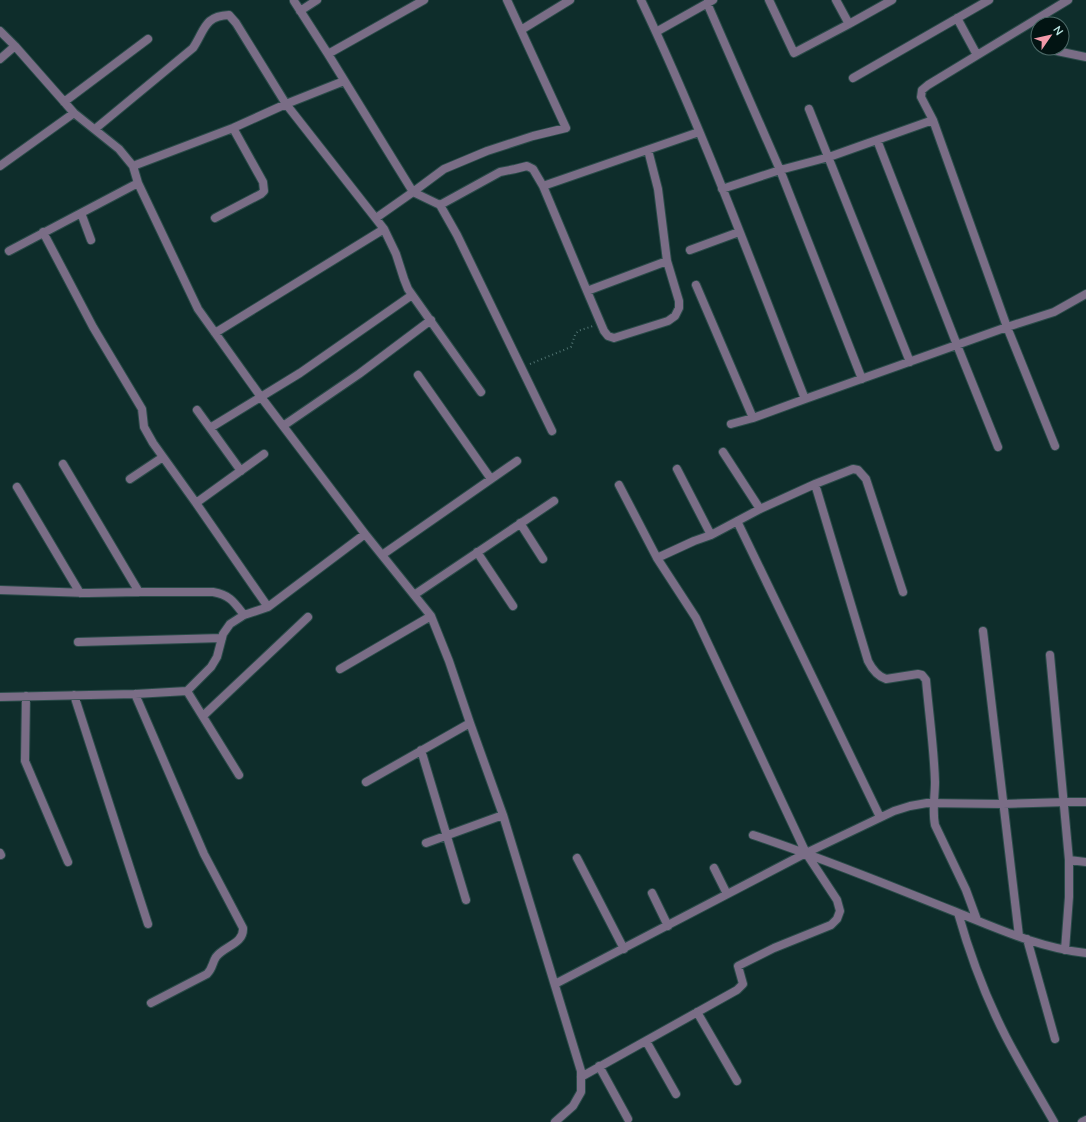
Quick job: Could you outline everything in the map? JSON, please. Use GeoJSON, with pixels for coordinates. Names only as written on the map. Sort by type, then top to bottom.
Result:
{"type":"FeatureCollection","features":[{"type":"Feature","properties":{"kind":"street"},"geometry":{"type":"LineString","coordinates":[[300,11],[317,0]]}},
{"type":"Feature","properties":{"kind":"street"},"geometry":{"type":"LineString","coordinates":[[328,54],[424,0]]}},
{"type":"Feature","properties":{"kind":"street"},"geometry":{"type":"LineString","coordinates":[[376,218],[444,169],[487,151],[533,136],[566,128],[507,0]]}},
{"type":"Feature","properties":{"kind":"street"},"geometry":{"type":"LineString","coordinates":[[522,30],[570,0]]}},
{"type":"Feature","properties":{"kind":"street"},"geometry":{"type":"LineString","coordinates":[[641,0],[699,132],[805,399]]}},
{"type":"Feature","properties":{"kind":"street"},"geometry":{"type":"LineString","coordinates":[[768,0],[794,53],[892,0]]}},
{"type":"Feature","properties":{"kind":"street"},"geometry":{"type":"LineString","coordinates":[[836,0],[849,24]]}},
{"type":"Feature","properties":{"kind":"street"},"geometry":{"type":"LineString","coordinates":[[853,78],[989,0]]}},
{"type":"Feature","properties":{"kind":"street"},"geometry":{"type":"LineString","coordinates":[[1055,446],[1007,327],[933,120],[921,97],[922,90],[928,85],[1068,0]]}},
{"type":"Feature","properties":{"kind":"street"},"geometry":{"type":"LineString","coordinates":[[294,1],[413,192],[440,205],[457,235],[552,431]]}},
{"type":"Feature","properties":{"kind":"street"},"geometry":{"type":"LineString","coordinates":[[656,32],[710,2],[780,170],[862,379]]}},
{"type":"Feature","properties":{"kind":"street"},"geometry":{"type":"LineString","coordinates":[[95,130],[193,48],[200,38],[207,22],[219,16],[229,15],[236,23],[286,104],[384,229],[396,254],[404,279],[412,295],[481,392]]}},
{"type":"Feature","properties":{"kind":"street"},"geometry":{"type":"LineString","coordinates":[[957,18],[977,55]]}},
{"type":"Feature","properties":{"kind":"street"},"geometry":{"type":"LineString","coordinates":[[0,31],[74,113],[119,148],[133,166],[138,183],[198,309],[261,398],[365,534],[431,616],[449,661],[503,815],[556,984],[581,1071],[581,1092],[572,1106],[555,1122]]}},
{"type":"Feature","properties":{"kind":"street"},"geometry":{"type":"LineString","coordinates":[[64,102],[148,39]]}},
{"type":"Feature","properties":{"kind":"street"},"geometry":{"type":"LineString","coordinates":[[0,59],[15,46]]}},
{"type":"Feature","properties":{"kind":"street"},"geometry":{"type":"LineString","coordinates":[[1070,53],[1086,56]]}},
{"type":"Feature","properties":{"kind":"street"},"geometry":{"type":"LineString","coordinates":[[133,166],[233,128],[286,104],[344,81]]}},
{"type":"Feature","properties":{"kind":"street"},"geometry":{"type":"LineString","coordinates":[[810,109],[910,362]]}},
{"type":"Feature","properties":{"kind":"street"},"geometry":{"type":"LineString","coordinates":[[0,166],[74,113]]}},
{"type":"Feature","properties":{"kind":"street"},"geometry":{"type":"LineString","coordinates":[[722,189],[780,170],[829,157],[933,120]]}},
{"type":"Feature","properties":{"kind":"street"},"geometry":{"type":"LineString","coordinates":[[214,218],[261,194],[265,187],[264,182],[233,128]]}},
{"type":"Feature","properties":{"kind":"street"},"geometry":{"type":"LineString","coordinates":[[543,186],[699,132]]}},
{"type":"Feature","properties":{"kind":"street"},"geometry":{"type":"LineString","coordinates":[[877,140],[998,447]]}},
{"type":"Feature","properties":{"kind":"street"},"geometry":{"type":"LineString","coordinates":[[440,205],[500,172],[527,166],[533,169],[543,186],[600,323],[608,336],[614,338],[668,321],[675,316],[679,308],[679,301],[667,261],[658,189],[648,150]]}},
{"type":"Feature","properties":{"kind":"street"},"geometry":{"type":"LineString","coordinates":[[9,251],[138,183]]}},
{"type":"Feature","properties":{"kind":"street"},"geometry":{"type":"LineString","coordinates":[[80,213],[91,240]]}},
{"type":"Feature","properties":{"kind":"street"},"geometry":{"type":"LineString","coordinates":[[216,333],[384,229]]}},
{"type":"Feature","properties":{"kind":"street"},"geometry":{"type":"LineString","coordinates":[[43,232],[93,327],[142,409],[144,427],[153,443],[268,607]]}},
{"type":"Feature","properties":{"kind":"street"},"geometry":{"type":"LineString","coordinates":[[690,250],[739,232]]}},
{"type":"Feature","properties":{"kind":"street"},"geometry":{"type":"LineString","coordinates":[[587,291],[667,261]]}},
{"type":"Feature","properties":{"kind":"street"},"geometry":{"type":"LineString","coordinates":[[696,285],[753,418]]}},
{"type":"Feature","properties":{"kind":"street"},"geometry":{"type":"LineString","coordinates":[[731,424],[753,418],[1007,327],[1054,312],[1086,294]]}},
{"type":"Feature","properties":{"kind":"street"},"geometry":{"type":"LineString","coordinates":[[210,428],[300,373],[412,295]]}},
{"type":"Feature","properties":{"kind":"street"},"geometry":{"type":"LineString","coordinates":[[283,426],[359,374],[431,320]]}},
{"type":"Feature","properties":{"kind":"street"},"geometry":{"type":"LineString","coordinates":[[418,375],[491,479]]}},
{"type":"Feature","properties":{"kind":"street"},"geometry":{"type":"LineString","coordinates":[[197,410],[241,471]]}},
{"type":"Feature","properties":{"kind":"street"},"geometry":{"type":"LineString","coordinates":[[723,452],[760,509]]}},
{"type":"Feature","properties":{"kind":"street"},"geometry":{"type":"LineString","coordinates":[[196,503],[264,454]]}},
{"type":"Feature","properties":{"kind":"street"},"geometry":{"type":"LineString","coordinates":[[130,479],[163,457]]}},
{"type":"Feature","properties":{"kind":"street"},"geometry":{"type":"LineString","coordinates":[[382,555],[516,461]]}},
{"type":"Feature","properties":{"kind":"street"},"geometry":{"type":"LineString","coordinates":[[63,464],[139,592]]}},
{"type":"Feature","properties":{"kind":"street"},"geometry":{"type":"LineString","coordinates":[[677,469],[711,535]]}},
{"type":"Feature","properties":{"kind":"street"},"geometry":{"type":"LineString","coordinates":[[657,558],[711,535],[760,509],[815,484],[853,469],[858,470],[866,479],[903,592]]}},
{"type":"Feature","properties":{"kind":"street"},"geometry":{"type":"LineString","coordinates":[[815,484],[871,667],[882,678],[886,679],[918,674],[922,675],[926,680],[932,733],[934,775],[933,803],[935,825],[960,876],[977,920]]}},
{"type":"Feature","properties":{"kind":"street"},"geometry":{"type":"LineString","coordinates":[[581,1077],[737,990],[743,984],[738,966],[774,948],[831,925],[837,919],[840,911],[837,900],[806,853],[696,618],[657,558],[619,485]]}},
{"type":"Feature","properties":{"kind":"street"},"geometry":{"type":"LineString","coordinates":[[17,487],[80,593]]}},
{"type":"Feature","properties":{"kind":"street"},"geometry":{"type":"LineString","coordinates":[[414,595],[554,501]]}},
{"type":"Feature","properties":{"kind":"street"},"geometry":{"type":"LineString","coordinates":[[737,521],[880,817]]}},
{"type":"Feature","properties":{"kind":"street"},"geometry":{"type":"LineString","coordinates":[[520,523],[543,559]]}},
{"type":"Feature","properties":{"kind":"street"},"geometry":{"type":"LineString","coordinates":[[0,697],[135,694],[187,691],[211,667],[217,657],[222,638],[230,624],[244,615],[268,607],[365,534]]}},
{"type":"Feature","properties":{"kind":"street"},"geometry":{"type":"LineString","coordinates":[[477,552],[512,606]]}},
{"type":"Feature","properties":{"kind":"street"},"geometry":{"type":"LineString","coordinates":[[0,590],[80,593],[213,592],[224,594],[232,600],[244,615]]}},
{"type":"Feature","properties":{"kind":"street"},"geometry":{"type":"LineString","coordinates":[[340,669],[431,616]]}},
{"type":"Feature","properties":{"kind":"street"},"geometry":{"type":"LineString","coordinates":[[203,716],[308,617]]}},
{"type":"Feature","properties":{"kind":"street"},"geometry":{"type":"LineString","coordinates":[[983,631],[1019,936]]}},
{"type":"Feature","properties":{"kind":"street"},"geometry":{"type":"LineString","coordinates":[[78,642],[222,638]]}},
{"type":"Feature","properties":{"kind":"street"},"geometry":{"type":"LineString","coordinates":[[1050,655],[1069,860],[1069,897],[1065,950]]}},
{"type":"Feature","properties":{"kind":"street"},"geometry":{"type":"LineString","coordinates":[[187,691],[239,775]]}},
{"type":"Feature","properties":{"kind":"street"},"geometry":{"type":"LineString","coordinates":[[135,694],[204,854],[243,928],[244,933],[241,938],[217,956],[212,969],[207,974],[152,1003]]}},
{"type":"Feature","properties":{"kind":"street"},"geometry":{"type":"LineString","coordinates":[[74,695],[148,924]]}},
{"type":"Feature","properties":{"kind":"street"},"geometry":{"type":"LineString","coordinates":[[26,696],[25,761],[68,862]]}},
{"type":"Feature","properties":{"kind":"street"},"geometry":{"type":"LineString","coordinates":[[366,782],[470,723]]}},
{"type":"Feature","properties":{"kind":"street"},"geometry":{"type":"LineString","coordinates":[[421,750],[466,900]]}},
{"type":"Feature","properties":{"kind":"street"},"geometry":{"type":"LineString","coordinates":[[556,984],[806,853],[880,817],[910,806],[933,803],[1003,804],[1086,802]]}},
{"type":"Feature","properties":{"kind":"street"},"geometry":{"type":"LineString","coordinates":[[426,843],[503,815]]}},
{"type":"Feature","properties":{"kind":"street"},"geometry":{"type":"LineString","coordinates":[[753,835],[806,853],[1027,939],[1065,950],[1086,953]]}},
{"type":"Feature","properties":{"kind":"street"},"geometry":{"type":"LineString","coordinates":[[577,858],[624,949]]}},
{"type":"Feature","properties":{"kind":"street"},"geometry":{"type":"LineString","coordinates":[[1069,860],[1086,862]]}},
{"type":"Feature","properties":{"kind":"street"},"geometry":{"type":"LineString","coordinates":[[714,868],[727,894]]}},
{"type":"Feature","properties":{"kind":"street"},"geometry":{"type":"LineString","coordinates":[[652,893],[668,926]]}},
{"type":"Feature","properties":{"kind":"street"},"geometry":{"type":"LineString","coordinates":[[958,913],[971,954],[993,1010],[1054,1122]]}},
{"type":"Feature","properties":{"kind":"street"},"geometry":{"type":"LineString","coordinates":[[1027,939],[1055,1039]]}},
{"type":"Feature","properties":{"kind":"street"},"geometry":{"type":"LineString","coordinates":[[697,1012],[737,1080]]}},
{"type":"Feature","properties":{"kind":"street"},"geometry":{"type":"LineString","coordinates":[[646,1041],[676,1094]]}},
{"type":"Feature","properties":{"kind":"street"},"geometry":{"type":"LineString","coordinates":[[599,1066],[628,1119]]}},
{"type":"Feature","properties":{"kind":"street"},"geometry":{"type":"LineString","coordinates":[[1082,1122],[1086,1120]]}},
{"type":"Feature","properties":{"kind":"path"},"geometry":{"type":"LineString","coordinates":[[521,368],[571,347],[578,331],[600,323]]}}]}
